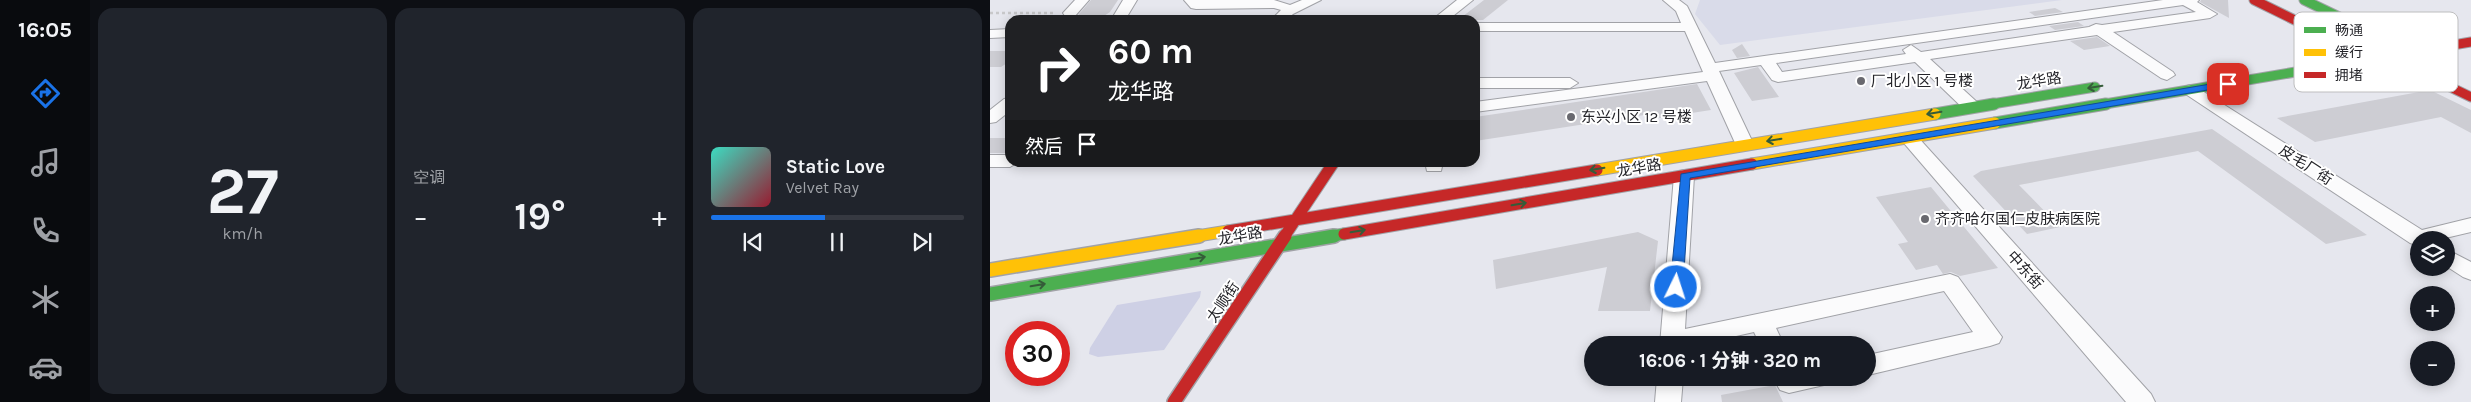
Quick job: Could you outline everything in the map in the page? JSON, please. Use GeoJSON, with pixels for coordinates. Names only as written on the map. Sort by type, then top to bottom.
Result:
{"type":"FeatureCollection","features":[{"type":"Feature","properties":{"kind":"main road"},"geometry":{"type":"LineString","coordinates":[[2254,0],[2294,20]]}},
{"type":"Feature","properties":{"kind":"main road"},"geometry":{"type":"LineString","coordinates":[[2304,0],[2329,12]]}},
{"type":"Feature","properties":{"kind":"main road","name":"龙华路"},"geometry":{"type":"LineString","coordinates":[[2458,44],[2471,42]]}},
{"type":"Feature","properties":{"kind":"main road","name":"龙华路"},"geometry":{"type":"LineString","coordinates":[[990,294],[2294,73]]}},
{"type":"Feature","properties":{"kind":"main road"},"geometry":{"type":"LineString","coordinates":[[2148,78],[2172,74]]}},
{"type":"Feature","properties":{"kind":"main road"},"geometry":{"type":"LineString","coordinates":[[2458,79],[2471,85]]}},
{"type":"Feature","properties":{"kind":"main road","name":"龙华路"},"geometry":{"type":"LineString","coordinates":[[990,270],[2109,85]]}},
{"type":"Feature","properties":{"kind":"main road"},"geometry":{"type":"LineString","coordinates":[[2458,91],[2471,97]]}},
{"type":"Feature","properties":{"kind":"main road","name":"太顺街"},"geometry":{"type":"LineString","coordinates":[[1174,402],[1331,167]]}},
{"type":"Feature","properties":{"kind":"street"},"geometry":{"type":"LineString","coordinates":[[1070,13],[1082,0]]}},
{"type":"Feature","properties":{"kind":"street"},"geometry":{"type":"LineString","coordinates":[[1121,15],[1130,0]]}},
{"type":"Feature","properties":{"kind":"street"},"geometry":{"type":"LineString","coordinates":[[1191,0],[1196,5],[1274,4],[1285,7],[1283,15]]}},
{"type":"Feature","properties":{"kind":"street"},"geometry":{"type":"LineString","coordinates":[[1285,15],[1313,0]]}},
{"type":"Feature","properties":{"kind":"street"},"geometry":{"type":"LineString","coordinates":[[1446,15],[1466,0]]}},
{"type":"Feature","properties":{"kind":"street"},"geometry":{"type":"LineString","coordinates":[[1670,0],[1682,10],[1745,144]]}},
{"type":"Feature","properties":{"kind":"street"},"geometry":{"type":"LineString","coordinates":[[1480,106],[1645,84],[1765,60],[2189,0],[2210,14],[1778,77],[1765,60]]}},
{"type":"Feature","properties":{"kind":"street"},"geometry":{"type":"LineString","coordinates":[[2077,16],[2172,74]]}},
{"type":"Feature","properties":{"kind":"street"},"geometry":{"type":"LineString","coordinates":[[1480,27],[1690,27]]}},
{"type":"Feature","properties":{"kind":"street"},"geometry":{"type":"LineString","coordinates":[[990,34],[1005,33]]}},
{"type":"Feature","properties":{"kind":"street"},"geometry":{"type":"LineString","coordinates":[[1901,41],[1972,107]]}},
{"type":"Feature","properties":{"kind":"street"},"geometry":{"type":"LineString","coordinates":[[990,42],[1005,42]]}},
{"type":"Feature","properties":{"kind":"street"},"geometry":{"type":"LineString","coordinates":[[1480,83],[1645,84]]}},
{"type":"Feature","properties":{"kind":"street","name":"皮毛厂街"},"geometry":{"type":"LineString","coordinates":[[2190,90],[2410,233]]}},
{"type":"Feature","properties":{"kind":"street"},"geometry":{"type":"LineString","coordinates":[[990,118],[1005,107]]}},
{"type":"Feature","properties":{"kind":"street","name":"中东街"},"geometry":{"type":"LineString","coordinates":[[1909,138],[2142,402]]}},
{"type":"Feature","properties":{"kind":"street"},"geometry":{"type":"LineString","coordinates":[[990,161],[1005,161]]}},
{"type":"Feature","properties":{"kind":"street"},"geometry":{"type":"LineString","coordinates":[[1673,336],[1684,176]]}},
{"type":"Feature","properties":{"kind":"street"},"geometry":{"type":"LineString","coordinates":[[2447,231],[2471,224]]}},
{"type":"Feature","properties":{"kind":"street"},"geometry":{"type":"LineString","coordinates":[[2455,262],[2471,272]]}},
{"type":"Feature","properties":{"kind":"street"},"geometry":{"type":"LineString","coordinates":[[1704,336],[1950,282],[1990,337],[1876,363]]}},
{"type":"Feature","properties":{"kind":"street"},"geometry":{"type":"LineString","coordinates":[[1762,323],[1768,336]]}},
{"type":"Feature","properties":{"kind":"street"},"geometry":{"type":"LineString","coordinates":[[1668,402],[1669,386]]}},
{"type":"Feature","properties":{"kind":"path"},"geometry":{"type":"LineString","coordinates":[[990,13],[1070,13]]}},
{"type":"Feature","properties":{"kind":"shaded area"},"geometry":{"type":"Polygon","coordinates":[[[1700,0],[2062,0],[1720,45],[1695,14],[1700,0]]]}},
{"type":"Feature","properties":{"kind":"shaded area"},"geometry":{"type":"Polygon","coordinates":[[[1201,291],[1200,297],[1164,350],[1098,357],[1089,354],[1090,348],[1117,305],[1201,291]]]}},
{"type":"Feature","properties":{"kind":"building"},"geometry":{"type":"Polygon","coordinates":[[[1091,0],[1118,0],[1110,12],[1106,15],[1078,15],[1091,0]]]}},
{"type":"Feature","properties":{"kind":"building"},"geometry":{"type":"Polygon","coordinates":[[[1484,0],[1508,0],[1483,20],[1480,20],[1480,15],[1464,15],[1484,0]]]}},
{"type":"Feature","properties":{"kind":"building"},"geometry":{"type":"Polygon","coordinates":[[[2201,0],[2228,0],[2229,18],[2200,2],[2201,0]]]}},
{"type":"Feature","properties":{"kind":"building"},"geometry":{"type":"Polygon","coordinates":[[[2055,8],[2063,12],[2035,16],[2029,12],[2055,8]]]}},
{"type":"Feature","properties":{"kind":"building"},"geometry":{"type":"Polygon","coordinates":[[[2078,22],[2084,26],[2055,30],[2049,26],[2078,22]]]}},
{"type":"Feature","properties":{"kind":"building"},"geometry":{"type":"Polygon","coordinates":[[[2097,37],[2110,46],[2084,50],[2070,41],[2097,37]]]}},
{"type":"Feature","properties":{"kind":"building"},"geometry":{"type":"Polygon","coordinates":[[[1742,44],[1750,56],[1737,58],[1732,50],[1742,44]]]}},
{"type":"Feature","properties":{"kind":"building"},"geometry":{"type":"Polygon","coordinates":[[[990,51],[1005,51],[1005,64],[1001,67],[990,67],[990,51]]]}},
{"type":"Feature","properties":{"kind":"building"},"geometry":{"type":"Polygon","coordinates":[[[1758,67],[1779,97],[1752,101],[1734,73],[1758,67]]]}},
{"type":"Feature","properties":{"kind":"building","name":"东兴小区 12 号楼"},"geometry":{"type":"Polygon","coordinates":[[[1697,84],[1711,110],[1646,120],[1644,115],[1480,140],[1480,116],[1697,84]]]}},
{"type":"Feature","properties":{"kind":"building"},"geometry":{"type":"Polygon","coordinates":[[[2419,92],[2434,92],[2471,110],[2471,133],[2441,117],[2315,142],[2277,118],[2419,92]]]}},
{"type":"Feature","properties":{"kind":"building"},"geometry":{"type":"Polygon","coordinates":[[[2212,129],[2367,235],[2326,244],[2198,151],[2019,185],[2060,227],[2027,234],[1973,176],[1981,171],[2212,129]]]}},
{"type":"Feature","properties":{"kind":"building"},"geometry":{"type":"Polygon","coordinates":[[[990,138],[1005,138],[1005,153],[990,153],[990,138]]]}},
{"type":"Feature","properties":{"kind":"building","name":"齐齐哈尔国仁皮肤病医院"},"geometry":{"type":"Polygon","coordinates":[[[1931,187],[1998,268],[1960,276],[1951,272],[1943,274],[1937,265],[1916,270],[1898,244],[1908,242],[1876,197],[1931,187]]]}},
{"type":"Feature","properties":{"kind":"building"},"geometry":{"type":"Polygon","coordinates":[[[1638,232],[1658,241],[1650,311],[1598,311],[1607,267],[1496,289],[1493,260],[1638,232]]]}},
{"type":"Feature","properties":{"kind":"building"},"geometry":{"type":"Polygon","coordinates":[[[1775,386],[1783,402],[1722,402],[1721,395],[1775,386]]]}},
{"type":"Feature","properties":{"kind":"traffic: fast"},"geometry":{"type":"LineString","coordinates":[[2304,0],[2329,12]]}},
{"type":"Feature","properties":{"kind":"traffic: fast"},"geometry":{"type":"LineString","coordinates":[[1995,123],[2294,72]]}},
{"type":"Feature","properties":{"kind":"traffic: fast"},"geometry":{"type":"LineString","coordinates":[[1935,114],[2095,87]]}},
{"type":"Feature","properties":{"kind":"traffic: fast"},"geometry":{"type":"LineString","coordinates":[[990,294],[1344,234]]}},
{"type":"Feature","properties":{"kind":"traffic: slow"},"geometry":{"type":"LineString","coordinates":[[1597,170],[1935,114]]}},
{"type":"Feature","properties":{"kind":"traffic: slow"},"geometry":{"type":"LineString","coordinates":[[1752,164],[1995,123]]}},
{"type":"Feature","properties":{"kind":"traffic: slow"},"geometry":{"type":"LineString","coordinates":[[990,270],[1228,231]]}},
{"type":"Feature","properties":{"kind":"traffic: jam"},"geometry":{"type":"LineString","coordinates":[[2254,0],[2294,20]]}},
{"type":"Feature","properties":{"kind":"traffic: jam"},"geometry":{"type":"LineString","coordinates":[[2458,44],[2471,42]]}},
{"type":"Feature","properties":{"kind":"traffic: jam"},"geometry":{"type":"LineString","coordinates":[[2458,91],[2471,97]]}},
{"type":"Feature","properties":{"kind":"traffic: jam"},"geometry":{"type":"LineString","coordinates":[[1344,234],[1752,164]]}},
{"type":"Feature","properties":{"kind":"traffic: jam"},"geometry":{"type":"LineString","coordinates":[[1174,402],[1331,167]]}},
{"type":"Feature","properties":{"kind":"traffic: jam"},"geometry":{"type":"LineString","coordinates":[[1228,231],[1597,170]]}},
{"type":"Feature","properties":{"kind":"place","name":"厂北小区 1 号楼"},"geometry":{"type":"Point","coordinates":[1861,81]}},
{"type":"Feature","properties":{"kind":"place","name":"东兴小区 12 号楼"},"geometry":{"type":"Point","coordinates":[1571,117]}},
{"type":"Feature","properties":{"kind":"place","name":"齐齐哈尔国仁皮肤病医院"},"geometry":{"type":"Point","coordinates":[1925,219]}},
{"type":"Feature","properties":{"kind":"route"},"geometry":{"type":"LineString","coordinates":[[1676,287],[1684,176],[2228,84]]}}]}
